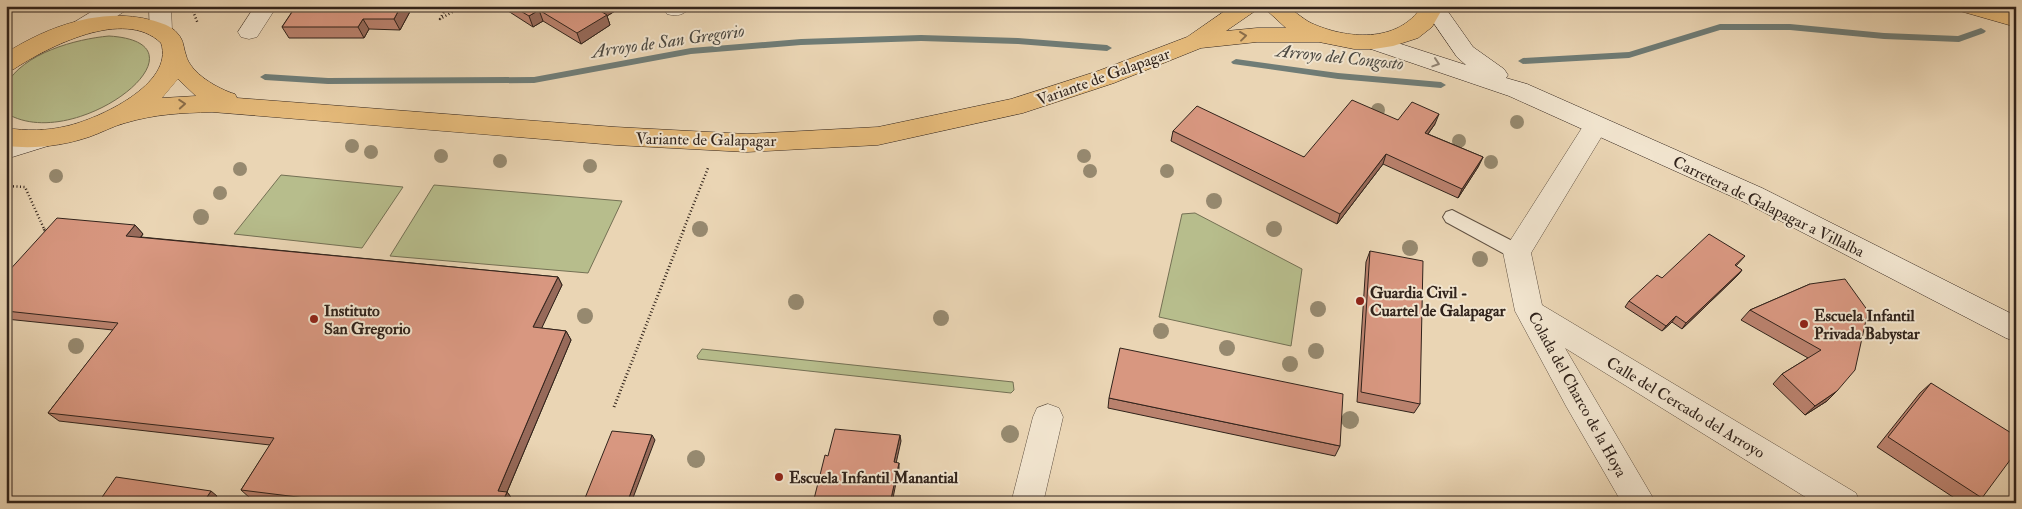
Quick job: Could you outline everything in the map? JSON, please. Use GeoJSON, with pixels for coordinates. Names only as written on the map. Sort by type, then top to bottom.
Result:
{"type":"FeatureCollection","features":[{"type":"Feature","properties":{"kind":"main road"},"geometry":{"type":"LineString","coordinates":[[1195,42],[1247,6]]}},
{"type":"Feature","properties":{"kind":"main road"},"geometry":{"type":"LineString","coordinates":[[1273,6],[1284,17],[1301,28],[1322,36],[1338,40],[1373,42],[1391,39],[1413,30],[1429,17],[1433,6]]}},
{"type":"Feature","properties":{"kind":"main road"},"geometry":{"type":"LineString","coordinates":[[1968,6],[2016,20]]}},
{"type":"Feature","properties":{"kind":"main road"},"geometry":{"type":"LineString","coordinates":[[6,46],[105,24],[127,23],[146,25],[160,31],[169,38],[174,46],[171,68],[151,93],[117,116]]}},
{"type":"Feature","properties":{"kind":"main road"},"geometry":{"type":"LineString","coordinates":[[6,64],[38,44],[58,35]]}},
{"type":"Feature","properties":{"kind":"main road"},"geometry":{"type":"LineString","coordinates":[[1195,42],[1257,35],[1322,36]]}},
{"type":"Feature","properties":{"kind":"main road","name":"Variante de Galapagar"},"geometry":{"type":"LineString","coordinates":[[265,108],[615,136],[747,143],[878,136],[1014,107],[1106,77],[1195,42]]}},
{"type":"Feature","properties":{"kind":"main road"},"geometry":{"type":"LineString","coordinates":[[174,57],[189,80],[200,89],[218,98],[265,108]]}},
{"type":"Feature","properties":{"kind":"main road"},"geometry":{"type":"LineString","coordinates":[[6,137],[42,139],[67,134],[117,116],[158,106],[185,103],[265,108]]}},
{"type":"Feature","properties":{"kind":"street"},"geometry":{"type":"LineString","coordinates":[[81,28],[117,6]]}},
{"type":"Feature","properties":{"kind":"street"},"geometry":{"type":"LineString","coordinates":[[160,6],[160,31]]}},
{"type":"Feature","properties":{"kind":"street"},"geometry":{"type":"LineString","coordinates":[[249,32],[266,6]]}},
{"type":"Feature","properties":{"kind":"street","name":"Carretera de Galapagar a Villalba"},"geometry":{"type":"LineString","coordinates":[[1433,6],[1465,52],[1518,90]]}},
{"type":"Feature","properties":{"kind":"street","name":"Carretera de Galapagar a Villalba"},"geometry":{"type":"LineString","coordinates":[[1373,42],[1518,90],[1753,195],[2016,330]]}},
{"type":"Feature","properties":{"kind":"street"},"geometry":{"type":"LineString","coordinates":[[1517,252],[1596,126]]}},
{"type":"Feature","properties":{"kind":"street"},"geometry":{"type":"LineString","coordinates":[[6,150],[42,139]]}},
{"type":"Feature","properties":{"kind":"street","name":"Colada del Charco de la Hoya"},"geometry":{"type":"LineString","coordinates":[[1517,252],[1529,311],[1576,397],[1640,503]]}},
{"type":"Feature","properties":{"kind":"street","name":"Calle del Cercado del Arroyo"},"geometry":{"type":"LineString","coordinates":[[1529,311],[1844,503]]}},
{"type":"Feature","properties":{"kind":"street"},"geometry":{"type":"LineString","coordinates":[[1027,503],[1048,417]]}},
{"type":"Feature","properties":{"kind":"lane"},"geometry":{"type":"LineString","coordinates":[[1452,217],[1517,252]]}},
{"type":"Feature","properties":{"kind":"path"},"geometry":{"type":"LineString","coordinates":[[191,6],[199,28]]}},
{"type":"Feature","properties":{"kind":"path"},"geometry":{"type":"LineString","coordinates":[[447,6],[440,19],[463,6]]}},
{"type":"Feature","properties":{"kind":"path"},"geometry":{"type":"LineString","coordinates":[[614,407],[708,170],[706,163]]}},
{"type":"Feature","properties":{"kind":"path"},"geometry":{"type":"LineString","coordinates":[[6,186],[25,187],[46,234]]}},
{"type":"Feature","properties":{"kind":"green space"},"geometry":{"type":"Polygon","coordinates":[[[109,36],[139,43],[149,57],[143,75],[125,93],[98,109],[67,120],[35,122],[6,113],[6,85],[25,64],[37,56],[66,44],[109,36]]]}},
{"type":"Feature","properties":{"kind":"green space"},"geometry":{"type":"Polygon","coordinates":[[[281,175],[403,187],[362,248],[234,234],[281,175]]]}},
{"type":"Feature","properties":{"kind":"green space"},"geometry":{"type":"Polygon","coordinates":[[[434,185],[622,201],[588,273],[390,256],[434,185]]]}},
{"type":"Feature","properties":{"kind":"green space"},"geometry":{"type":"Polygon","coordinates":[[[1195,213],[1302,269],[1291,346],[1159,317],[1182,214],[1195,213]]]}},
{"type":"Feature","properties":{"kind":"green space"},"geometry":{"type":"Polygon","coordinates":[[[702,349],[1013,382],[1014,390],[1011,393],[698,359],[697,356],[702,349]]]}},
{"type":"Feature","properties":{"kind":"building"},"geometry":{"type":"Polygon","coordinates":[[[296,6],[401,6],[394,19],[363,19],[358,27],[282,27],[296,6]]]}},
{"type":"Feature","properties":{"kind":"building"},"geometry":{"type":"Polygon","coordinates":[[[512,6],[602,6],[597,9],[607,15],[577,33],[539,10],[529,16],[512,6]]]}},
{"type":"Feature","properties":{"kind":"building"},"geometry":{"type":"Polygon","coordinates":[[[1352,100],[1398,120],[1412,102],[1439,114],[1425,133],[1483,157],[1462,189],[1386,154],[1340,214],[1173,131],[1197,106],[1304,157],[1352,100]]]}},
{"type":"Feature","properties":{"kind":"building"},"geometry":{"type":"Polygon","coordinates":[[[57,218],[135,225],[126,236],[558,277],[533,327],[566,331],[498,491],[507,492],[502,503],[346,503],[241,490],[274,438],[48,413],[118,323],[6,311],[6,274],[57,218]]]}},
{"type":"Feature","properties":{"kind":"building"},"geometry":{"type":"Polygon","coordinates":[[[1709,234],[1745,256],[1735,265],[1742,270],[1686,323],[1676,316],[1666,326],[1629,301],[1657,275],[1662,278],[1709,234]]]}},
{"type":"Feature","properties":{"kind":"building"},"geometry":{"type":"Polygon","coordinates":[[[1370,251],[1423,261],[1420,404],[1361,392],[1370,251]]]}},
{"type":"Feature","properties":{"kind":"building"},"geometry":{"type":"Polygon","coordinates":[[[1845,279],[1868,311],[1855,370],[1837,391],[1815,406],[1782,374],[1821,350],[1750,310],[1810,284],[1845,279]]]}},
{"type":"Feature","properties":{"kind":"building"},"geometry":{"type":"Polygon","coordinates":[[[1120,348],[1343,394],[1340,446],[1109,398],[1120,348]]]}},
{"type":"Feature","properties":{"kind":"building"},"geometry":{"type":"Polygon","coordinates":[[[1931,383],[2016,436],[2016,452],[1982,498],[1888,437],[1931,383]]]}},
{"type":"Feature","properties":{"kind":"building"},"geometry":{"type":"Polygon","coordinates":[[[835,429],[900,435],[894,462],[899,463],[890,503],[813,503],[825,455],[828,456],[835,429]]]}},
{"type":"Feature","properties":{"kind":"building"},"geometry":{"type":"Polygon","coordinates":[[[612,431],[652,435],[627,503],[583,503],[612,431]]]}},
{"type":"Feature","properties":{"kind":"building"},"geometry":{"type":"Polygon","coordinates":[[[116,477],[211,491],[203,503],[98,503],[116,477]]]}},
{"type":"Feature","properties":{"kind":"waterway","name":"Arroyo del Congosto"},"geometry":{"type":"LineString","coordinates":[[1523,61],[1629,55],[1720,27],[1790,27],[1884,36],[1959,39],[1981,31]]}},
{"type":"Feature","properties":{"kind":"waterway","name":"Arroyo de San Gregorio"},"geometry":{"type":"LineString","coordinates":[[265,77],[328,81],[534,80],[691,51],[801,42],[921,38],[1018,41],[1107,48]]}},
{"type":"Feature","properties":{"kind":"waterway","name":"Arroyo del Congosto"},"geometry":{"type":"LineString","coordinates":[[1236,62],[1338,76],[1441,85]]}},
{"type":"Feature","properties":{"kind":"place","name":"Guardia Civil - Cuartel de Galapagar"},"geometry":{"type":"Point","coordinates":[1360,301]}},
{"type":"Feature","properties":{"kind":"place","name":"Instituto San Gregorio"},"geometry":{"type":"Point","coordinates":[314,319]}},
{"type":"Feature","properties":{"kind":"place","name":"Escuela Infantil Privada Babystar"},"geometry":{"type":"Point","coordinates":[1804,324]}},
{"type":"Feature","properties":{"kind":"place","name":"Escuela Infantil Manantial"},"geometry":{"type":"Point","coordinates":[779,477]}}]}
